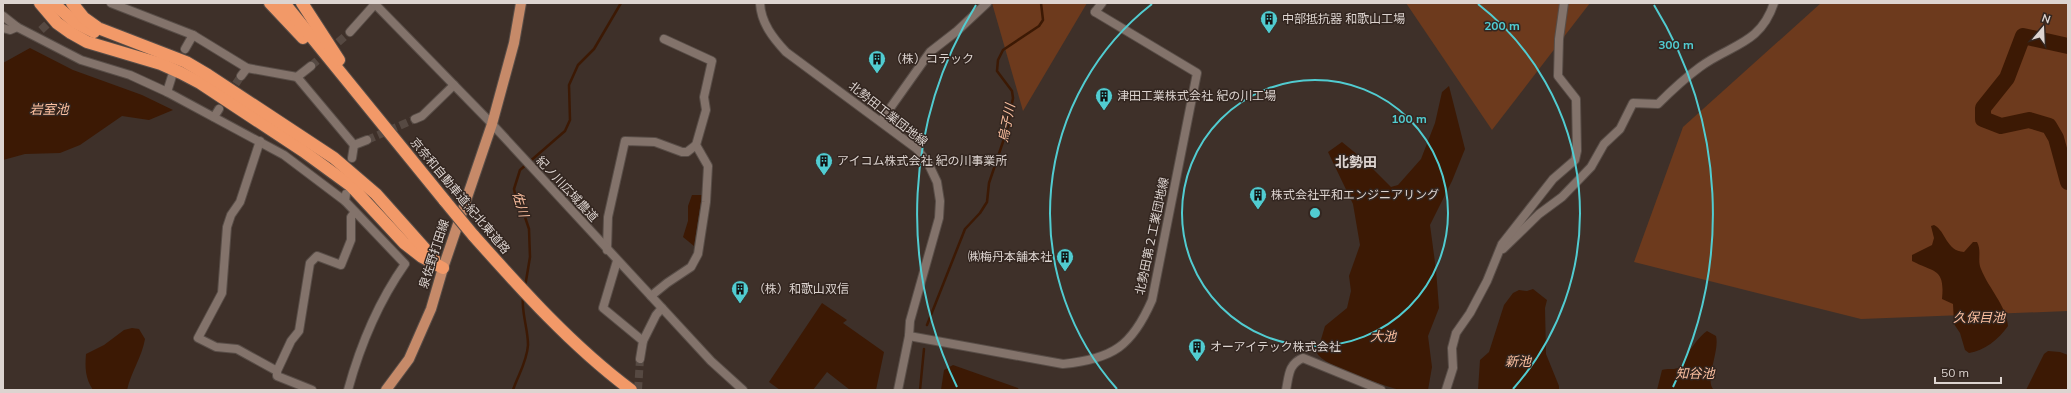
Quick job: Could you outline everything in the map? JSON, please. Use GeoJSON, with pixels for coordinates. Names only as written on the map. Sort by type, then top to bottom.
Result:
{"type":"FeatureCollection","features":[{"type":"Feature","properties":{"kind":"highway"},"geometry":{"type":"LineString","coordinates":[[40,3],[57,23],[87,42],[161,64],[181,73],[200,83],[297,146],[351,186],[404,243],[422,257],[442,268]]}},
{"type":"Feature","properties":{"kind":"highway"},"geometry":{"type":"LineString","coordinates":[[53,3],[64,14],[91,31],[106,37],[140,44]]}},
{"type":"Feature","properties":{"kind":"highway"},"geometry":{"type":"LineString","coordinates":[[72,3],[84,18],[98,28],[163,52],[208,75],[334,158],[376,194],[442,268]]}},
{"type":"Feature","properties":{"kind":"highway"},"geometry":{"type":"LineString","coordinates":[[270,3],[368,108]]}},
{"type":"Feature","properties":{"kind":"highway","name":"京奈和自動車道;紀北東道路"},"geometry":{"type":"LineString","coordinates":[[284,3],[368,108],[510,278],[594,360],[631,390]]}},
{"type":"Feature","properties":{"kind":"highway"},"geometry":{"type":"LineString","coordinates":[[302,3],[348,73],[402,142],[430,182]]}},
{"type":"Feature","properties":{"kind":"main road","name":"泉佐野打田線"},"geometry":{"type":"LineString","coordinates":[[386,390],[409,359],[420,338],[431,309],[442,268],[492,124],[514,43],[521,3]]}},
{"type":"Feature","properties":{"kind":"street"},"geometry":{"type":"LineString","coordinates":[[111,3],[193,36],[247,68],[297,77],[354,145],[352,158]]}},
{"type":"Feature","properties":{"kind":"street"},"geometry":{"type":"LineString","coordinates":[[350,32],[374,3]]}},
{"type":"Feature","properties":{"kind":"street","name":"紀ノ川広域農道"},"geometry":{"type":"LineString","coordinates":[[374,3],[492,124],[542,180],[711,361],[743,390]]}},
{"type":"Feature","properties":{"kind":"street","name":"北勢田工業団地線"},"geometry":{"type":"LineString","coordinates":[[760,3],[765,25],[773,38],[786,52],[917,149],[929,164],[936,182],[940,202],[939,218],[915,296],[910,321],[909,336],[898,390]]}},
{"type":"Feature","properties":{"kind":"street"},"geometry":{"type":"LineString","coordinates":[[881,121],[930,52],[956,33],[987,3]]}},
{"type":"Feature","properties":{"kind":"street","name":"北勢田第２工業団地線"},"geometry":{"type":"LineString","coordinates":[[909,336],[1063,364],[1082,362],[1105,356],[1126,342],[1141,324],[1152,300],[1197,73],[1095,12],[1102,3]]}},
{"type":"Feature","properties":{"kind":"street"},"geometry":{"type":"LineString","coordinates":[[1446,390],[1453,368],[1452,348],[1456,333],[1470,313],[1487,281],[1502,244],[1553,179],[1575,160],[1577,151],[1576,99],[1558,76],[1559,39],[1564,3]]}},
{"type":"Feature","properties":{"kind":"street"},"geometry":{"type":"LineString","coordinates":[[1497,255],[1539,214],[1562,197],[1591,167],[1604,144],[1620,129],[1633,103],[1658,104],[1700,67],[1751,38],[1764,26],[1774,3]]}},
{"type":"Feature","properties":{"kind":"street"},"geometry":{"type":"LineString","coordinates":[[3,16],[17,27],[81,60],[130,75],[167,92],[284,154],[345,198],[355,212],[406,264],[391,284],[376,316],[354,368],[348,390]]}},
{"type":"Feature","properties":{"kind":"street"},"geometry":{"type":"LineString","coordinates":[[3,28],[10,30],[17,27]]}},
{"type":"Feature","properties":{"kind":"street"},"geometry":{"type":"LineString","coordinates":[[34,35],[41,30]]}},
{"type":"Feature","properties":{"kind":"street"},"geometry":{"type":"LineString","coordinates":[[185,49],[193,36]]}},
{"type":"Feature","properties":{"kind":"street"},"geometry":{"type":"LineString","coordinates":[[607,250],[608,217],[625,141],[655,142],[682,152],[687,152],[696,145],[706,110],[704,97],[712,61],[664,39]]}},
{"type":"Feature","properties":{"kind":"street"},"geometry":{"type":"LineString","coordinates":[[297,77],[311,66]]}},
{"type":"Feature","properties":{"kind":"street"},"geometry":{"type":"LineString","coordinates":[[241,76],[247,68]]}},
{"type":"Feature","properties":{"kind":"street"},"geometry":{"type":"LineString","coordinates":[[167,92],[172,76]]}},
{"type":"Feature","properties":{"kind":"street"},"geometry":{"type":"LineString","coordinates":[[415,119],[422,116],[454,84]]}},
{"type":"Feature","properties":{"kind":"street"},"geometry":{"type":"LineString","coordinates":[[214,117],[219,109]]}},
{"type":"Feature","properties":{"kind":"street"},"geometry":{"type":"LineString","coordinates":[[354,145],[367,140]]}},
{"type":"Feature","properties":{"kind":"street"},"geometry":{"type":"LineString","coordinates":[[260,141],[240,202],[231,215],[227,227],[222,293],[198,338],[216,347],[237,349],[277,371],[278,376],[312,390]]}},
{"type":"Feature","properties":{"kind":"street"},"geometry":{"type":"LineString","coordinates":[[651,296],[691,267],[698,254],[706,202],[708,166],[696,145]]}},
{"type":"Feature","properties":{"kind":"street"},"geometry":{"type":"LineString","coordinates":[[277,371],[291,341],[299,330],[310,263],[317,256],[341,265],[351,240],[351,217],[355,212]]}},
{"type":"Feature","properties":{"kind":"street"},"geometry":{"type":"LineString","coordinates":[[617,261],[603,308],[642,341]]}},
{"type":"Feature","properties":{"kind":"street"},"geometry":{"type":"LineString","coordinates":[[640,359],[642,341],[656,315],[662,308]]}},
{"type":"Feature","properties":{"kind":"street"},"geometry":{"type":"LineString","coordinates":[[1286,390],[1293,364],[1303,358],[1381,390]]}},
{"type":"Feature","properties":{"kind":"shaded area"},"geometry":{"type":"Polygon","coordinates":[[[992,3],[1087,3],[1023,111],[992,3]]]}},
{"type":"Feature","properties":{"kind":"shaded area"},"geometry":{"type":"Polygon","coordinates":[[[1406,3],[1590,3],[1492,130],[1406,3]]]}},
{"type":"Feature","properties":{"kind":"shaded area"},"geometry":{"type":"Polygon","coordinates":[[[1821,3],[2068,3],[2068,311],[1861,319],[1634,262],[1683,127],[1821,3]]]}},
{"type":"Feature","properties":{"kind":"water","name":"岩室池"},"geometry":{"type":"Polygon","coordinates":[[[30,48],[73,70],[142,95],[173,110],[149,120],[122,116],[80,145],[60,153],[25,154],[3,160],[3,63],[30,48]]]}},
{"type":"Feature","properties":{"kind":"water","name":"大池"},"geometry":{"type":"Polygon","coordinates":[[[1449,86],[1465,149],[1452,181],[1430,225],[1439,308],[1428,336],[1432,367],[1428,390],[1403,391],[1369,380],[1330,364],[1317,353],[1325,326],[1347,308],[1351,291],[1349,276],[1360,245],[1353,204],[1328,152],[1342,142],[1364,160],[1391,187],[1398,185],[1421,159],[1435,123],[1442,92],[1449,86]]]}},
{"type":"Feature","properties":{"kind":"water"},"geometry":{"type":"Polygon","coordinates":[[[692,195],[702,195],[694,246],[683,237],[688,221],[688,206],[692,195]]]}},
{"type":"Feature","properties":{"kind":"water","name":"久保目池"},"geometry":{"type":"Polygon","coordinates":[[[1934,225],[1938,228],[1950,245],[1958,251],[1964,252],[1973,242],[1977,242],[1981,269],[2001,304],[2007,318],[2008,326],[2000,335],[1991,344],[1975,352],[1969,353],[1965,350],[1960,333],[1954,324],[1953,304],[1942,299],[1943,289],[1940,277],[1932,270],[1912,261],[1912,255],[1932,245],[1934,238],[1931,226],[1934,225]]]}},
{"type":"Feature","properties":{"kind":"water","name":"新池"},"geometry":{"type":"Polygon","coordinates":[[[1533,289],[1547,300],[1545,308],[1546,354],[1559,386],[1559,390],[1478,390],[1480,360],[1489,352],[1504,305],[1513,293],[1519,290],[1527,291],[1533,289]]]}},
{"type":"Feature","properties":{"kind":"water"},"geometry":{"type":"Polygon","coordinates":[[[822,303],[847,320],[843,323],[884,352],[876,390],[850,390],[827,372],[813,390],[780,390],[769,382],[822,303]]]}},
{"type":"Feature","properties":{"kind":"water"},"geometry":{"type":"Polygon","coordinates":[[[132,328],[139,329],[145,339],[144,346],[127,390],[93,390],[88,381],[86,372],[86,354],[104,345],[124,330],[132,328]]]}},
{"type":"Feature","properties":{"kind":"water","name":"知谷池"},"geometry":{"type":"Polygon","coordinates":[[[1707,331],[1716,336],[1717,342],[1711,373],[1711,386],[1714,390],[1657,390],[1662,370],[1676,369],[1680,367],[1686,355],[1698,339],[1707,331]]]}},
{"type":"Feature","properties":{"kind":"water"},"geometry":{"type":"Polygon","coordinates":[[[2048,351],[2060,352],[2068,355],[2068,390],[2026,390],[2044,354],[2048,351]]]}},
{"type":"Feature","properties":{"kind":"water"},"geometry":{"type":"Polygon","coordinates":[[[953,365],[1018,388],[1019,390],[941,390],[944,370],[953,365]]]}},
{"type":"Feature","properties":{"kind":"waterway","name":"佐川"},"geometry":{"type":"LineString","coordinates":[[525,287],[530,257],[529,229],[524,214],[517,203],[514,189],[520,170],[565,131],[570,120],[569,85],[578,65],[594,49],[621,3]]}},
{"type":"Feature","properties":{"kind":"waterway","name":"烏子川"},"geometry":{"type":"LineString","coordinates":[[927,325],[965,229],[980,213],[987,202],[989,183],[1007,130],[1013,98],[1012,91],[997,71],[998,60],[1003,50],[1039,26],[1043,20],[1041,3]]}},
{"type":"Feature","properties":{"kind":"waterway"},"geometry":{"type":"LineString","coordinates":[[2068,46],[2023,36],[2007,78],[1983,108],[1983,119],[2001,126],[2029,120],[2049,126],[2056,138],[2068,182]]}},
{"type":"Feature","properties":{"kind":"waterway","name":"佐川"},"geometry":{"type":"LineString","coordinates":[[513,390],[524,363],[528,345],[523,308],[523,296]]}},
{"type":"Feature","properties":{"kind":"waterway","name":"烏子川"},"geometry":{"type":"LineString","coordinates":[[920,390],[924,349]]}},
{"type":"Feature","properties":{"kind":"tunnel"},"geometry":{"type":"LineString","coordinates":[[41,30],[70,3]]}},
{"type":"Feature","properties":{"kind":"tunnel"},"geometry":{"type":"LineString","coordinates":[[311,66],[350,32]]}},
{"type":"Feature","properties":{"kind":"tunnel"},"geometry":{"type":"LineString","coordinates":[[229,94],[241,76]]}},
{"type":"Feature","properties":{"kind":"tunnel"},"geometry":{"type":"LineString","coordinates":[[367,140],[415,119]]}},
{"type":"Feature","properties":{"kind":"tunnel"},"geometry":{"type":"LineString","coordinates":[[638,390],[640,359]]}},
{"type":"Feature","properties":{"kind":"place","name":"中部抵抗器 和歌山工場"},"geometry":{"type":"Point","coordinates":[1269,34]}},
{"type":"Feature","properties":{"kind":"place","name":"（株）コテック"},"geometry":{"type":"Point","coordinates":[877,74]}},
{"type":"Feature","properties":{"kind":"place","name":"津田工業株式会社 紀の川工場"},"geometry":{"type":"Point","coordinates":[1104,111]}},
{"type":"Feature","properties":{"kind":"place","name":"アイコム株式会社 紀の川事業所"},"geometry":{"type":"Point","coordinates":[824,176]}},
{"type":"Feature","properties":{"kind":"place","name":"株式会社平和エンジニアリング"},"geometry":{"type":"Point","coordinates":[1258,210]}},
{"type":"Feature","properties":{"kind":"place","name":"㈱梅丹本舗本社"},"geometry":{"type":"Point","coordinates":[1065,272]}},
{"type":"Feature","properties":{"kind":"place","name":"（株）和歌山双信"},"geometry":{"type":"Point","coordinates":[740,304]}},
{"type":"Feature","properties":{"kind":"place","name":"オーアイテック株式会社"},"geometry":{"type":"Point","coordinates":[1197,362]}},
{"type":"Feature","properties":{"kind":"district","name":"北勢田"},"geometry":{"type":"Point","coordinates":[1356,162]}}]}
